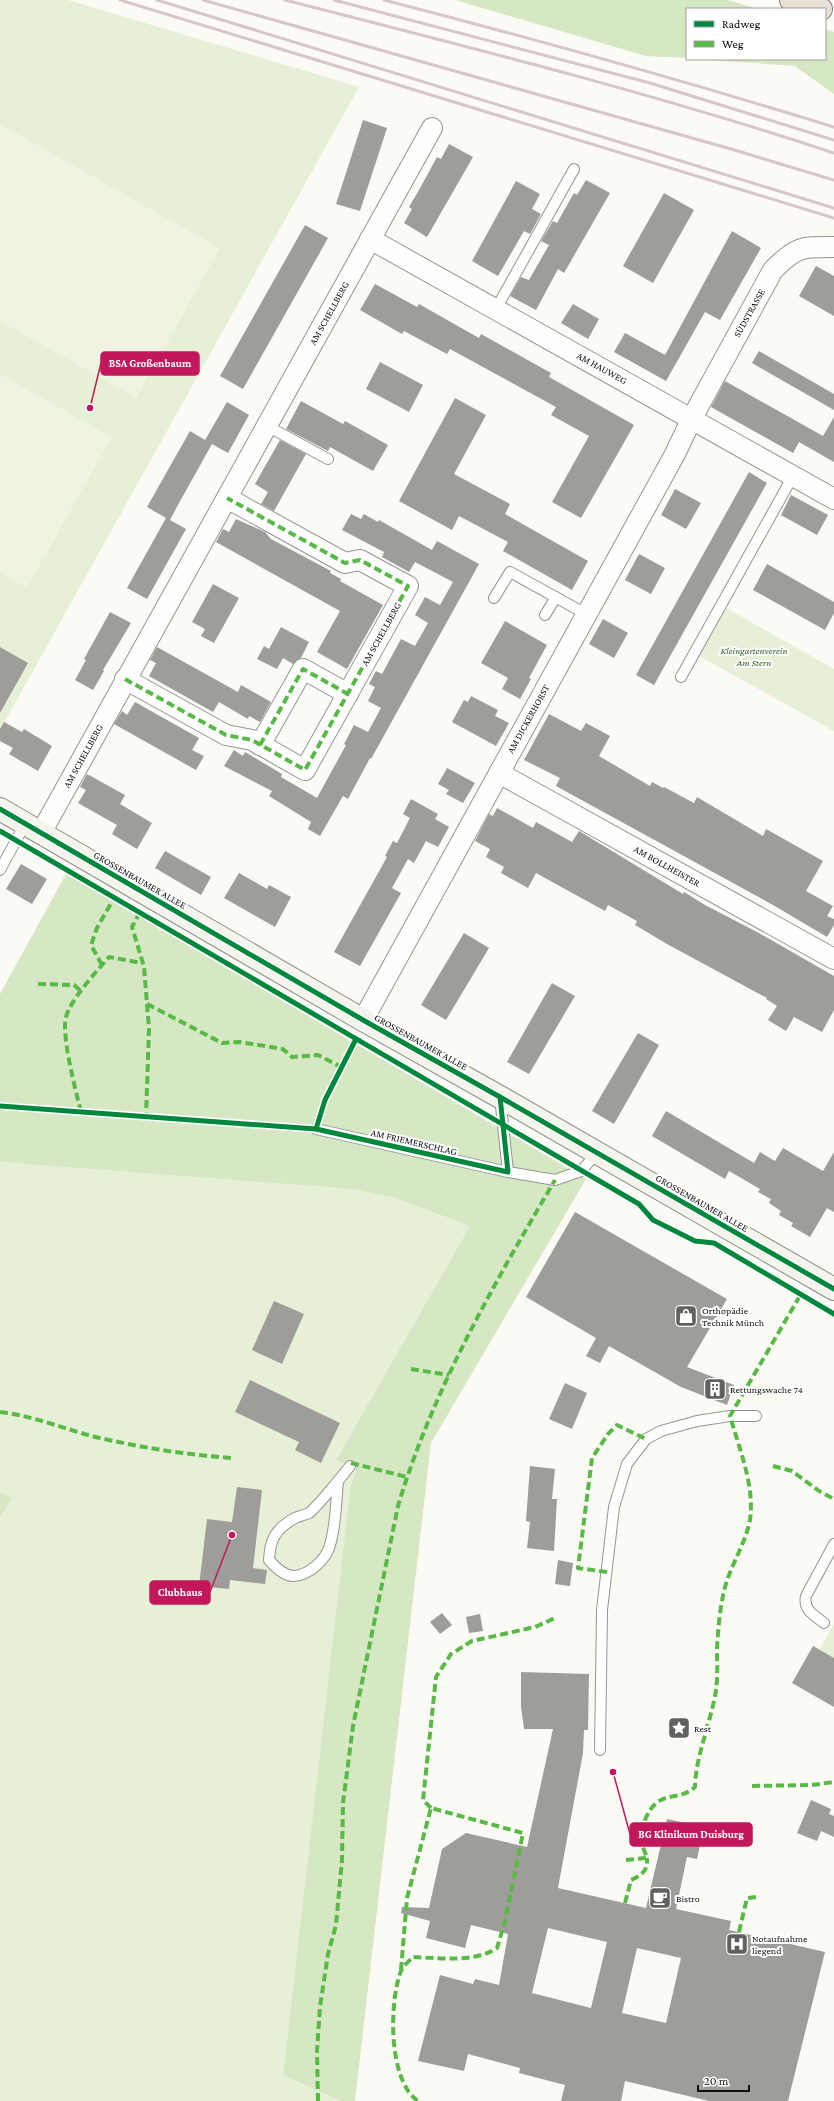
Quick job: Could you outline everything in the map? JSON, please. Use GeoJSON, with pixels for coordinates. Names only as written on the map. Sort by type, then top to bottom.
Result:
{"type":"FeatureCollection","features":[{"type":"Feature","properties":{"kind":"highway"},"geometry":{"type":"LineString","coordinates":[[791,0],[818,8]]}},
{"type":"Feature","properties":{"kind":"main road","name":"GROSSENBAUMER ALLEE"},"geometry":{"type":"LineString","coordinates":[[0,809],[363,1020],[598,1152],[834,1289]]}},
{"type":"Feature","properties":{"kind":"street","name":"AM SCHELLBERG"},"geometry":{"type":"LineString","coordinates":[[33,828],[125,680],[432,128]]}},
{"type":"Feature","properties":{"kind":"street","name":"AM HAUWEG"},"geometry":{"type":"LineString","coordinates":[[370,239],[834,498]]}},
{"type":"Feature","properties":{"kind":"street","name":"SÜDSTRASSE"},"geometry":{"type":"LineString","coordinates":[[692,418],[773,270],[790,252],[809,247],[834,247]]}},
{"type":"Feature","properties":{"kind":"street","name":"AM DICKERHORST"},"geometry":{"type":"LineString","coordinates":[[363,1020],[675,454],[692,418]]}},
{"type":"Feature","properties":{"kind":"street","name":"AM SCHELLBERG"},"geometry":{"type":"LineString","coordinates":[[125,680],[226,736],[252,740],[305,770],[408,586],[360,560],[346,563],[226,498]]}},
{"type":"Feature","properties":{"kind":"street"},"geometry":{"type":"LineString","coordinates":[[260,745],[303,669],[348,694]]}},
{"type":"Feature","properties":{"kind":"street","name":"AM BOLLHEISTER"},"geometry":{"type":"LineString","coordinates":[[499,773],[834,959]]}},
{"type":"Feature","properties":{"kind":"lane"},"geometry":{"type":"LineString","coordinates":[[496,309],[574,169]]}},
{"type":"Feature","properties":{"kind":"lane"},"geometry":{"type":"LineString","coordinates":[[267,426],[328,459]]}},
{"type":"Feature","properties":{"kind":"lane"},"geometry":{"type":"LineString","coordinates":[[681,677],[793,476]]}},
{"type":"Feature","properties":{"kind":"lane"},"geometry":{"type":"LineString","coordinates":[[494,598],[510,572],[586,614]]}},
{"type":"Feature","properties":{"kind":"lane"},"geometry":{"type":"LineString","coordinates":[[545,615],[556,597]]}},
{"type":"Feature","properties":{"kind":"lane"},"geometry":{"type":"LineString","coordinates":[[0,870],[33,828]]}},
{"type":"Feature","properties":{"kind":"lane"},"geometry":{"type":"LineString","coordinates":[[500,1097],[508,1172]]}},
{"type":"Feature","properties":{"kind":"lane","name":"AM FRIEMERSCHLAG"},"geometry":{"type":"LineString","coordinates":[[316,1129],[508,1172],[554,1180],[581,1171],[598,1152]]}},
{"type":"Feature","properties":{"kind":"lane"},"geometry":{"type":"LineString","coordinates":[[600,1750],[602,1610],[614,1507],[627,1464],[646,1439],[661,1431],[697,1421],[730,1416],[756,1416]]}},
{"type":"Feature","properties":{"kind":"lane"},"geometry":{"type":"LineString","coordinates":[[338,1481],[330,1547],[320,1562],[308,1572],[294,1576],[280,1571],[268,1560],[270,1542],[279,1529],[294,1518],[310,1512],[350,1466]]}},
{"type":"Feature","properties":{"kind":"lane"},"geometry":{"type":"LineString","coordinates":[[824,1623],[808,1610],[805,1603],[806,1596],[834,1544]]}},
{"type":"Feature","properties":{"kind":"green space"},"geometry":{"type":"Polygon","coordinates":[[[0,0],[68,0],[359,87],[0,730],[0,0]]]}},
{"type":"Feature","properties":{"kind":"green space"},"geometry":{"type":"Polygon","coordinates":[[[455,0],[728,0],[755,8],[686,8],[686,58],[646,56],[455,0]]]}},
{"type":"Feature","properties":{"kind":"green space"},"geometry":{"type":"Polygon","coordinates":[[[826,29],[834,32],[834,94],[795,66],[709,60],[826,60],[826,29]]]}},
{"type":"Feature","properties":{"kind":"green space"},"geometry":{"type":"Polygon","coordinates":[[[0,124],[220,248],[136,398],[0,321],[0,124]]]}},
{"type":"Feature","properties":{"kind":"green space"},"geometry":{"type":"Polygon","coordinates":[[[0,374],[112,437],[27,588],[0,572],[0,374]]]}},
{"type":"Feature","properties":{"kind":"green space","name":"Kleingartenverein Am Stern"},"geometry":{"type":"Polygon","coordinates":[[[726,608],[834,669],[834,731],[699,656],[726,608]]]}},
{"type":"Feature","properties":{"kind":"green space"},"geometry":{"type":"Polygon","coordinates":[[[66,874],[586,1179],[431,1443],[355,2101],[342,2101],[283,2075],[350,1490],[356,1470],[336,1460],[470,1226],[393,1197],[352,1189],[0,1162],[0,994],[66,874]]]}},
{"type":"Feature","properties":{"kind":"green space"},"geometry":{"type":"Polygon","coordinates":[[[0,1162],[352,1189],[393,1197],[470,1226],[336,1460],[356,1470],[350,1490],[283,2074],[342,2101],[0,2101],[0,1162]]]}},
{"type":"Feature","properties":{"kind":"green space"},"geometry":{"type":"Polygon","coordinates":[[[0,1492],[12,1498],[0,1517],[0,1492]]]}},
{"type":"Feature","properties":{"kind":"green space"},"geometry":{"type":"Polygon","coordinates":[[[834,1624],[834,1658],[819,1650],[834,1624]]]}},
{"type":"Feature","properties":{"kind":"building"},"geometry":{"type":"Polygon","coordinates":[[[363,120],[387,128],[360,211],[336,204],[363,120]]]}},
{"type":"Feature","properties":{"kind":"building"},"geometry":{"type":"Polygon","coordinates":[[[449,144],[473,157],[427,237],[404,223],[412,209],[409,207],[437,157],[441,159],[449,144]]]}},
{"type":"Feature","properties":{"kind":"building"},"geometry":{"type":"Polygon","coordinates":[[[586,180],[610,193],[564,273],[558,269],[536,310],[510,296],[521,277],[529,280],[549,245],[541,241],[553,221],[557,223],[574,193],[577,195],[586,180]]]}},
{"type":"Feature","properties":{"kind":"building"},"geometry":{"type":"Polygon","coordinates":[[[516,181],[540,194],[532,209],[541,214],[530,234],[524,231],[498,276],[472,261],[516,181]]]}},
{"type":"Feature","properties":{"kind":"building"},"geometry":{"type":"Polygon","coordinates":[[[664,193],[694,210],[653,283],[623,266],[664,193]]]}},
{"type":"Feature","properties":{"kind":"building"},"geometry":{"type":"Polygon","coordinates":[[[305,225],[328,238],[243,389],[220,376],[305,225]]]}},
{"type":"Feature","properties":{"kind":"building"},"geometry":{"type":"Polygon","coordinates":[[[732,231],[761,248],[720,320],[705,312],[666,381],[614,352],[625,333],[665,355],[732,231]]]}},
{"type":"Feature","properties":{"kind":"building"},"geometry":{"type":"Polygon","coordinates":[[[816,266],[834,276],[834,316],[799,296],[816,266]]]}},
{"type":"Feature","properties":{"kind":"building"},"geometry":{"type":"Polygon","coordinates":[[[375,284],[417,307],[419,304],[479,338],[481,334],[551,373],[549,377],[634,425],[581,518],[552,502],[589,436],[551,415],[556,407],[450,349],[447,354],[404,331],[402,334],[360,310],[375,284]]]}},
{"type":"Feature","properties":{"kind":"building"},"geometry":{"type":"Polygon","coordinates":[[[573,304],[599,319],[588,339],[561,323],[573,304]]]}},
{"type":"Feature","properties":{"kind":"building"},"geometry":{"type":"Polygon","coordinates":[[[759,351],[834,394],[834,410],[752,363],[759,351]]]}},
{"type":"Feature","properties":{"kind":"building"},"geometry":{"type":"Polygon","coordinates":[[[380,362],[423,385],[409,412],[366,389],[380,362]]]}},
{"type":"Feature","properties":{"kind":"building"},"geometry":{"type":"Polygon","coordinates":[[[725,381],[823,436],[834,417],[834,462],[799,442],[793,453],[711,407],[725,381]]]}},
{"type":"Feature","properties":{"kind":"building"},"geometry":{"type":"Polygon","coordinates":[[[455,398],[486,415],[454,474],[510,504],[505,514],[588,561],[572,590],[503,551],[508,542],[459,516],[452,530],[399,501],[455,398]]]}},
{"type":"Feature","properties":{"kind":"building"},"geometry":{"type":"Polygon","coordinates":[[[301,401],[343,424],[345,421],[388,445],[373,471],[330,447],[328,451],[286,429],[301,401]]]}},
{"type":"Feature","properties":{"kind":"building"},"geometry":{"type":"Polygon","coordinates":[[[227,402],[249,415],[228,453],[212,444],[179,503],[170,520],[186,529],[147,599],[127,588],[166,518],[147,507],[190,431],[205,440],[227,402]]]}},
{"type":"Feature","properties":{"kind":"building"},"geometry":{"type":"Polygon","coordinates":[[[280,440],[306,454],[274,511],[261,504],[268,492],[255,484],[280,440]]]}},
{"type":"Feature","properties":{"kind":"building"},"geometry":{"type":"Polygon","coordinates":[[[749,472],[767,483],[654,685],[636,675],[749,472]]]}},
{"type":"Feature","properties":{"kind":"building"},"geometry":{"type":"Polygon","coordinates":[[[675,489],[701,503],[686,529],[661,515],[675,489]]]}},
{"type":"Feature","properties":{"kind":"building"},"geometry":{"type":"Polygon","coordinates":[[[791,495],[828,515],[817,535],[781,515],[791,495]]]}},
{"type":"Feature","properties":{"kind":"building"},"geometry":{"type":"Polygon","coordinates":[[[351,514],[361,519],[364,514],[378,522],[379,520],[432,550],[437,541],[479,564],[348,799],[343,796],[320,836],[308,829],[311,822],[269,796],[272,791],[224,766],[234,750],[243,756],[245,752],[282,774],[281,777],[317,798],[346,745],[344,744],[354,725],[368,732],[381,708],[368,701],[375,687],[369,684],[376,671],[382,674],[401,639],[415,646],[428,623],[415,615],[425,597],[440,605],[453,582],[415,562],[409,572],[382,557],[384,552],[342,530],[351,514]]]}},
{"type":"Feature","properties":{"kind":"building"},"geometry":{"type":"Polygon","coordinates":[[[236,519],[265,532],[271,539],[331,571],[330,573],[341,579],[340,581],[383,605],[347,669],[317,652],[340,611],[216,542],[223,529],[229,532],[236,519]]]}},
{"type":"Feature","properties":{"kind":"building"},"geometry":{"type":"Polygon","coordinates":[[[639,554],[665,568],[651,594],[625,580],[639,554]]]}},
{"type":"Feature","properties":{"kind":"building"},"geometry":{"type":"Polygon","coordinates":[[[767,564],[834,602],[834,613],[825,630],[753,590],[767,564]]]}},
{"type":"Feature","properties":{"kind":"building"},"geometry":{"type":"Polygon","coordinates":[[[213,584],[239,598],[214,643],[201,636],[205,629],[192,622],[213,584]]]}},
{"type":"Feature","properties":{"kind":"building"},"geometry":{"type":"Polygon","coordinates":[[[110,612],[131,623],[93,690],[75,680],[86,660],[84,659],[110,612]]]}},
{"type":"Feature","properties":{"kind":"building"},"geometry":{"type":"Polygon","coordinates":[[[603,619],[628,633],[614,658],[589,644],[603,619]]]}},
{"type":"Feature","properties":{"kind":"building"},"geometry":{"type":"Polygon","coordinates":[[[505,621],[547,645],[529,678],[531,679],[520,699],[502,689],[508,678],[481,663],[505,621]]]}},
{"type":"Feature","properties":{"kind":"building"},"geometry":{"type":"Polygon","coordinates":[[[281,627],[309,642],[301,658],[293,664],[283,658],[277,669],[257,659],[264,646],[269,649],[281,627]]]}},
{"type":"Feature","properties":{"kind":"building"},"geometry":{"type":"Polygon","coordinates":[[[0,647],[28,663],[0,713],[0,647]]]}},
{"type":"Feature","properties":{"kind":"building"},"geometry":{"type":"Polygon","coordinates":[[[157,647],[238,692],[241,685],[271,702],[260,722],[249,716],[248,719],[219,702],[213,712],[149,676],[156,663],[150,660],[157,647]]]}},
{"type":"Feature","properties":{"kind":"building"},"geometry":{"type":"Polygon","coordinates":[[[471,696],[498,710],[495,716],[509,723],[496,746],[452,722],[464,700],[468,702],[471,696]]]}},
{"type":"Feature","properties":{"kind":"building"},"geometry":{"type":"Polygon","coordinates":[[[135,702],[199,738],[192,750],[204,756],[196,770],[114,724],[122,711],[127,715],[135,702]]]}},
{"type":"Feature","properties":{"kind":"building"},"geometry":{"type":"Polygon","coordinates":[[[549,714],[581,731],[586,723],[610,736],[599,756],[650,786],[652,782],[694,803],[697,797],[763,836],[766,829],[823,861],[806,891],[833,906],[827,916],[834,919],[834,925],[827,937],[773,905],[556,786],[560,778],[524,760],[549,714]]]}},
{"type":"Feature","properties":{"kind":"building"},"geometry":{"type":"Polygon","coordinates":[[[4,722],[22,732],[24,729],[52,746],[38,771],[9,754],[13,748],[0,741],[0,729],[4,722]]]}},
{"type":"Feature","properties":{"kind":"building"},"geometry":{"type":"Polygon","coordinates":[[[447,768],[475,783],[463,803],[446,794],[449,790],[438,784],[447,768]]]}},
{"type":"Feature","properties":{"kind":"building"},"geometry":{"type":"Polygon","coordinates":[[[87,774],[125,795],[120,804],[152,823],[137,849],[112,834],[117,825],[78,803],[86,790],[80,787],[87,774]]]}},
{"type":"Feature","properties":{"kind":"building"},"geometry":{"type":"Polygon","coordinates":[[[411,799],[438,814],[435,819],[449,827],[438,847],[426,841],[414,863],[408,859],[392,888],[401,893],[360,966],[334,952],[387,857],[385,856],[393,841],[397,843],[410,818],[403,814],[411,799]]]}},
{"type":"Feature","properties":{"kind":"building"},"geometry":{"type":"Polygon","coordinates":[[[497,808],[533,828],[536,822],[572,842],[579,831],[683,894],[684,892],[834,976],[834,1010],[822,1032],[794,1017],[786,1031],[768,1020],[777,1006],[766,999],[767,998],[667,944],[635,925],[637,921],[608,905],[605,911],[536,873],[528,888],[501,873],[504,867],[486,857],[490,849],[475,841],[489,814],[493,816],[497,808]]]}},
{"type":"Feature","properties":{"kind":"building"},"geometry":{"type":"Polygon","coordinates":[[[165,851],[211,877],[201,895],[155,868],[165,851]]]}},
{"type":"Feature","properties":{"kind":"building"},"geometry":{"type":"Polygon","coordinates":[[[21,864],[47,879],[32,904],[6,889],[21,864]]]}},
{"type":"Feature","properties":{"kind":"building"},"geometry":{"type":"Polygon","coordinates":[[[239,873],[267,889],[269,885],[291,897],[275,927],[224,898],[239,873]]]}},
{"type":"Feature","properties":{"kind":"building"},"geometry":{"type":"Polygon","coordinates":[[[464,933],[489,948],[446,1020],[421,1005],[464,933]]]}},
{"type":"Feature","properties":{"kind":"building"},"geometry":{"type":"Polygon","coordinates":[[[552,983],[575,996],[529,1074],[507,1062],[552,983]]]}},
{"type":"Feature","properties":{"kind":"building"},"geometry":{"type":"Polygon","coordinates":[[[638,1033],[659,1045],[614,1124],[592,1111],[638,1033]]]}},
{"type":"Feature","properties":{"kind":"building"},"geometry":{"type":"Polygon","coordinates":[[[666,1111],[754,1163],[760,1152],[775,1161],[783,1148],[823,1171],[834,1152],[834,1212],[827,1208],[810,1237],[791,1226],[793,1223],[779,1215],[781,1211],[769,1203],[771,1199],[758,1192],[760,1189],[729,1171],[725,1179],[652,1136],[666,1111]]]}},
{"type":"Feature","properties":{"kind":"building"},"geometry":{"type":"Polygon","coordinates":[[[575,1212],[727,1299],[687,1367],[734,1385],[727,1405],[681,1387],[609,1346],[600,1363],[586,1356],[596,1338],[526,1297],[575,1212]]]}},
{"type":"Feature","properties":{"kind":"building"},"geometry":{"type":"Polygon","coordinates":[[[274,1301],[304,1314],[282,1364],[252,1350],[274,1301]]]}},
{"type":"Feature","properties":{"kind":"building"},"geometry":{"type":"Polygon","coordinates":[[[250,1380],[340,1423],[321,1463],[295,1450],[299,1442],[235,1412],[250,1380]]]}},
{"type":"Feature","properties":{"kind":"building"},"geometry":{"type":"Polygon","coordinates":[[[565,1383],[587,1393],[572,1429],[549,1419],[565,1383]]]}},
{"type":"Feature","properties":{"kind":"building"},"geometry":{"type":"Polygon","coordinates":[[[530,1466],[555,1469],[552,1499],[557,1499],[554,1551],[527,1548],[530,1522],[526,1521],[530,1466]]]}},
{"type":"Feature","properties":{"kind":"building"},"geometry":{"type":"Polygon","coordinates":[[[237,1487],[262,1490],[253,1568],[267,1570],[265,1584],[230,1580],[229,1589],[199,1586],[207,1519],[232,1522],[237,1487]]]}},
{"type":"Feature","properties":{"kind":"building"},"geometry":{"type":"Polygon","coordinates":[[[558,1560],[573,1563],[570,1586],[555,1584],[558,1560]]]}},
{"type":"Feature","properties":{"kind":"building"},"geometry":{"type":"Polygon","coordinates":[[[442,1613],[452,1625],[440,1634],[430,1622],[442,1613]]]}},
{"type":"Feature","properties":{"kind":"building"},"geometry":{"type":"Polygon","coordinates":[[[480,1614],[483,1631],[469,1633],[466,1617],[480,1614]]]}},
{"type":"Feature","properties":{"kind":"building"},"geometry":{"type":"Polygon","coordinates":[[[813,1646],[834,1658],[834,1707],[792,1683],[813,1646]]]}},
{"type":"Feature","properties":{"kind":"building"},"geometry":{"type":"Polygon","coordinates":[[[521,1672],[589,1674],[588,1730],[584,1730],[583,1753],[558,1888],[646,1908],[667,1819],[704,1827],[697,1859],[687,1857],[676,1909],[731,1921],[729,1930],[825,1952],[788,2101],[709,2101],[625,2081],[621,2101],[561,2101],[565,2085],[519,2073],[520,2068],[468,2054],[464,2071],[418,2061],[440,1975],[473,1984],[475,1979],[499,1985],[508,1934],[471,1925],[465,1948],[426,1938],[430,1921],[401,1913],[402,1907],[429,1908],[442,1849],[466,1833],[527,1847],[553,1729],[524,1729],[521,1707],[521,1672]],[[548,1928],[532,1993],[591,2008],[607,1942],[548,1928]],[[637,1948],[622,2013],[666,2023],[681,1958],[637,1948]]]}},
{"type":"Feature","properties":{"kind":"building"},"geometry":{"type":"Polygon","coordinates":[[[811,1800],[831,1809],[829,1814],[834,1816],[834,1837],[821,1831],[817,1841],[797,1833],[811,1800]]]}},
{"type":"Feature","properties":{"kind":"railway"},"geometry":{"type":"LineString","coordinates":[[120,0],[834,218]]}},
{"type":"Feature","properties":{"kind":"railway"},"geometry":{"type":"LineString","coordinates":[[157,0],[834,208]]}},
{"type":"Feature","properties":{"kind":"railway"},"geometry":{"type":"LineString","coordinates":[[203,0],[731,149],[834,180]]}},
{"type":"Feature","properties":{"kind":"railway"},"geometry":{"type":"LineString","coordinates":[[285,0],[492,53],[698,110],[834,153]]}},
{"type":"Feature","properties":{"kind":"railway"},"geometry":{"type":"LineString","coordinates":[[334,0],[650,83],[834,140]]}},
{"type":"Feature","properties":{"kind":"railway"},"geometry":{"type":"LineString","coordinates":[[384,0],[610,61],[834,127]]}},
{"type":"Feature","properties":{"kind":"marked path"},"geometry":{"type":"LineString","coordinates":[[125,679],[226,735],[252,740],[305,770],[408,586],[360,560],[345,563],[227,498]]}},
{"type":"Feature","properties":{"kind":"marked path"},"geometry":{"type":"LineString","coordinates":[[260,745],[303,669],[348,694]]}},
{"type":"Feature","properties":{"kind":"marked path"},"geometry":{"type":"LineString","coordinates":[[102,965],[91,945],[97,928],[114,898]]}},
{"type":"Feature","properties":{"kind":"marked path"},"geometry":{"type":"LineString","coordinates":[[140,912],[132,927],[144,967],[149,1029],[146,1117]]}},
{"type":"Feature","properties":{"kind":"marked path"},"geometry":{"type":"LineString","coordinates":[[81,1112],[67,1050],[65,1025],[66,1017],[73,1002],[84,986],[109,957],[142,963]]}},
{"type":"Feature","properties":{"kind":"marked path"},"geometry":{"type":"LineString","coordinates":[[38,984],[74,985],[81,991]]}},
{"type":"Feature","properties":{"kind":"marked path"},"geometry":{"type":"LineString","coordinates":[[147,1004],[222,1043],[240,1042],[283,1049],[292,1057],[318,1055],[341,1067]]}},
{"type":"Feature","properties":{"kind":"marked path"},"geometry":{"type":"LineString","coordinates":[[318,2101],[317,2051],[320,2007],[328,1954],[336,1925],[342,1860],[343,1803],[353,1726],[398,1506],[412,1463],[447,1379],[488,1298],[555,1180]]}},
{"type":"Feature","properties":{"kind":"marked path"},"geometry":{"type":"LineString","coordinates":[[626,1860],[647,1858],[641,1842],[641,1835],[646,1817],[653,1807],[665,1798],[686,1793],[695,1787],[698,1763],[716,1690],[718,1634],[724,1591],[745,1538],[750,1520],[751,1507],[748,1481],[742,1454],[730,1416],[801,1294]]}},
{"type":"Feature","properties":{"kind":"marked path"},"geometry":{"type":"LineString","coordinates":[[411,1369],[449,1375]]}},
{"type":"Feature","properties":{"kind":"marked path"},"geometry":{"type":"LineString","coordinates":[[0,1412],[26,1417],[87,1435],[133,1445],[166,1451],[232,1458]]}},
{"type":"Feature","properties":{"kind":"marked path"},"geometry":{"type":"LineString","coordinates":[[607,1572],[578,1568],[592,1458],[608,1434],[617,1425],[646,1439]]}},
{"type":"Feature","properties":{"kind":"marked path"},"geometry":{"type":"LineString","coordinates":[[351,1463],[407,1477]]}},
{"type":"Feature","properties":{"kind":"marked path"},"geometry":{"type":"LineString","coordinates":[[773,1466],[792,1471],[819,1491],[834,1499]]}},
{"type":"Feature","properties":{"kind":"marked path"},"geometry":{"type":"LineString","coordinates":[[431,1808],[423,1800],[436,1677],[451,1654],[472,1641],[535,1627],[555,1618]]}},
{"type":"Feature","properties":{"kind":"marked path"},"geometry":{"type":"LineString","coordinates":[[752,1786],[812,1785],[834,1782]]}},
{"type":"Feature","properties":{"kind":"marked path"},"geometry":{"type":"LineString","coordinates":[[401,1970],[407,1898],[431,1808],[523,1833],[505,1921],[497,1948],[488,1953],[467,1958],[445,1959],[413,1957],[401,1971],[394,2002],[393,2020],[396,2059],[401,2077],[408,2091],[418,2101]]}},
{"type":"Feature","properties":{"kind":"marked path"},"geometry":{"type":"LineString","coordinates":[[625,1903],[631,1880],[644,1872],[647,1858]]}},
{"type":"Feature","properties":{"kind":"marked path"},"geometry":{"type":"LineString","coordinates":[[739,1932],[747,1898],[757,1897]]}},
{"type":"Feature","properties":{"kind":"cycle path"},"geometry":{"type":"LineString","coordinates":[[0,809],[363,1020],[834,1289]]}},
{"type":"Feature","properties":{"kind":"cycle path"},"geometry":{"type":"LineString","coordinates":[[0,831],[639,1204],[653,1220],[695,1241],[714,1243],[834,1314]]}},
{"type":"Feature","properties":{"kind":"cycle path"},"geometry":{"type":"LineString","coordinates":[[0,1106],[316,1129],[325,1100],[356,1039]]}},
{"type":"Feature","properties":{"kind":"cycle path"},"geometry":{"type":"LineString","coordinates":[[316,1129],[508,1172],[500,1097]]}},
{"type":"Feature","properties":{"kind":"place","name":"BSA Großenbaum"},"geometry":{"type":"Point","coordinates":[90,408]}},
{"type":"Feature","properties":{"kind":"place","name":"Orthopädie Technik Münch"},"geometry":{"type":"Point","coordinates":[686,1316]}},
{"type":"Feature","properties":{"kind":"place","name":"Rettungswache 74"},"geometry":{"type":"Point","coordinates":[715,1389]}},
{"type":"Feature","properties":{"kind":"place","name":"Clubhaus"},"geometry":{"type":"Point","coordinates":[232,1535]}},
{"type":"Feature","properties":{"kind":"place","name":"Rest"},"geometry":{"type":"Point","coordinates":[679,1728]}},
{"type":"Feature","properties":{"kind":"place","name":"BG Klinikum Duisburg"},"geometry":{"type":"Point","coordinates":[613,1772]}},
{"type":"Feature","properties":{"kind":"place","name":"Bistro"},"geometry":{"type":"Point","coordinates":[660,1898]}},
{"type":"Feature","properties":{"kind":"place","name":"Notaufnahme liegend"},"geometry":{"type":"Point","coordinates":[737,1944]}}]}
